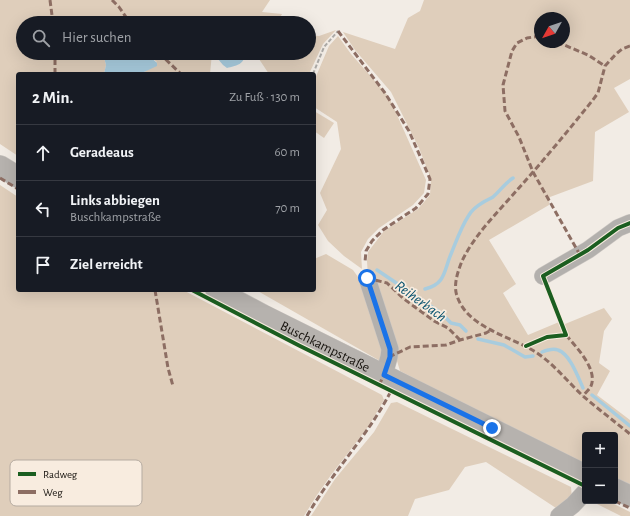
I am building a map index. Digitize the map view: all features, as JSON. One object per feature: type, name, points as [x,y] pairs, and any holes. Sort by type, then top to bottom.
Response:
[{"type":"main road","points":[[0,166],[16,175]]},
{"type":"main road","name":"Buschkampstraße","points":[[220,292],[582,474]]},
{"type":"main road","points":[[618,490],[630,496]]},
{"type":"street","points":[[543,276],[580,255],[618,228],[630,223]]},
{"type":"street","points":[[367,278],[390,349],[390,357],[384,375]]},
{"type":"street","points":[[559,516],[574,505],[582,496]]},
{"type":"path","points":[[314,72],[324,47],[338,31]]},
{"type":"shaded area","points":[[0,0],[270,0],[262,12],[282,14],[281,16],[16,16],[16,60],[105,60],[106,65],[104,72],[16,72],[16,155],[0,144]]},
{"type":"shaded area","points":[[424,0],[630,0],[630,79],[614,88],[629,112],[595,132],[593,181],[550,197],[549,205],[489,240],[516,284],[503,293],[528,335],[559,322],[565,324],[604,308],[612,319],[604,331],[599,363],[610,371],[597,395],[630,420],[630,489],[618,483],[618,432],[582,432],[582,465],[400,371],[386,324],[368,277],[368,252],[384,231],[418,209],[430,195],[431,179],[419,148],[391,92],[355,50],[343,32],[395,49],[408,18],[420,11]]},
{"type":"shaded area","points":[[336,30],[323,44],[316,59],[316,36]]},
{"type":"shaded area","points":[[338,36],[351,54],[389,97],[426,180],[424,193],[413,205],[379,228],[368,239],[361,252],[362,269],[344,256],[328,241],[318,225],[327,210],[320,193],[341,149],[337,122],[316,108],[316,76],[329,46]]},
{"type":"shaded area","points":[[155,60],[211,60],[210,72],[144,72],[157,62]]},
{"type":"shaded area","points":[[260,60],[316,60],[310,72],[268,72]]},
{"type":"shaded area","points":[[316,112],[334,123],[324,138],[316,132]]},
{"type":"shaded area","points":[[0,185],[16,196],[16,292],[187,292],[382,395],[384,400],[368,427],[331,475],[304,516],[0,516]]},
{"type":"shaded area","points":[[326,254],[353,270],[363,284],[385,351],[382,362],[260,292],[316,292],[316,258]]},
{"type":"shaded area","points":[[397,402],[571,487],[572,499],[559,510],[486,462],[465,467],[449,490],[415,499],[408,516],[311,516],[335,479],[374,432],[391,403]]},
{"type":"shaded area","points":[[597,504],[614,504],[630,512],[630,516],[621,516]]},
{"type":"water","points":[[105,60],[154,60],[157,63],[157,66],[144,72],[104,72],[106,65]]},
{"type":"water","points":[[219,60],[243,60],[240,64],[227,68]]},
{"type":"waterway","points":[[425,289],[432,287],[441,280],[459,234],[470,213],[478,205],[493,197],[507,182],[513,178]]},
{"type":"waterway","name":"Reiherbach","points":[[377,270],[441,313],[451,323],[460,325],[466,331]]},
{"type":"waterway","name":"Reiherbach","points":[[478,339],[504,345],[525,357],[533,356]]},
{"type":"waterway","name":"Reiherbach","points":[[542,352],[554,349],[562,352],[573,366],[583,388]]},
{"type":"waterway","name":"Reiherbach","points":[[592,395],[630,426]]},
{"type":"marked path","points":[[50,0],[52,16]]},
{"type":"marked path","points":[[112,0],[125,16]]},
{"type":"marked path","points":[[338,31],[385,93],[409,131],[430,179],[428,194],[416,208],[383,230],[372,241],[366,251],[365,262]]},
{"type":"marked path","points":[[534,37],[527,38],[517,43],[512,51],[503,85],[505,111],[519,137],[533,172],[580,255]]},
{"type":"marked path","points":[[630,46],[622,49],[605,66],[598,93],[473,242],[462,261],[456,283],[457,296],[462,307],[470,316],[490,330],[541,355],[583,396],[630,434]]},
{"type":"marked path","points":[[570,47],[588,55],[605,66]]},
{"type":"marked path","points":[[55,60],[55,72]]},
{"type":"marked path","points":[[166,60],[179,72]]},
{"type":"marked path","points":[[0,178],[16,188]]},
{"type":"marked path","points":[[367,278],[387,283],[404,299],[434,321],[448,328],[460,340]]},
{"type":"marked path","points":[[155,292],[168,368],[173,386]]},
{"type":"marked path","points":[[389,357],[410,347],[446,345],[486,333],[491,330]]},
{"type":"marked path","points":[[566,335],[585,359],[591,373],[591,386],[583,396]]},
{"type":"marked path","points":[[379,385],[384,375]]},
{"type":"marked path","points":[[307,516],[327,484],[372,423],[391,391]]},
{"type":"marked path","points":[[618,502],[630,508]]},
{"type":"cycle path","points":[[526,346],[547,337],[566,335],[543,276],[588,250],[618,228],[630,223]]},
{"type":"cycle path","points":[[196,292],[300,346],[582,485]]},
{"type":"route","points":[[367,278],[384,326],[390,349],[390,357],[384,375],[492,428]]}]
